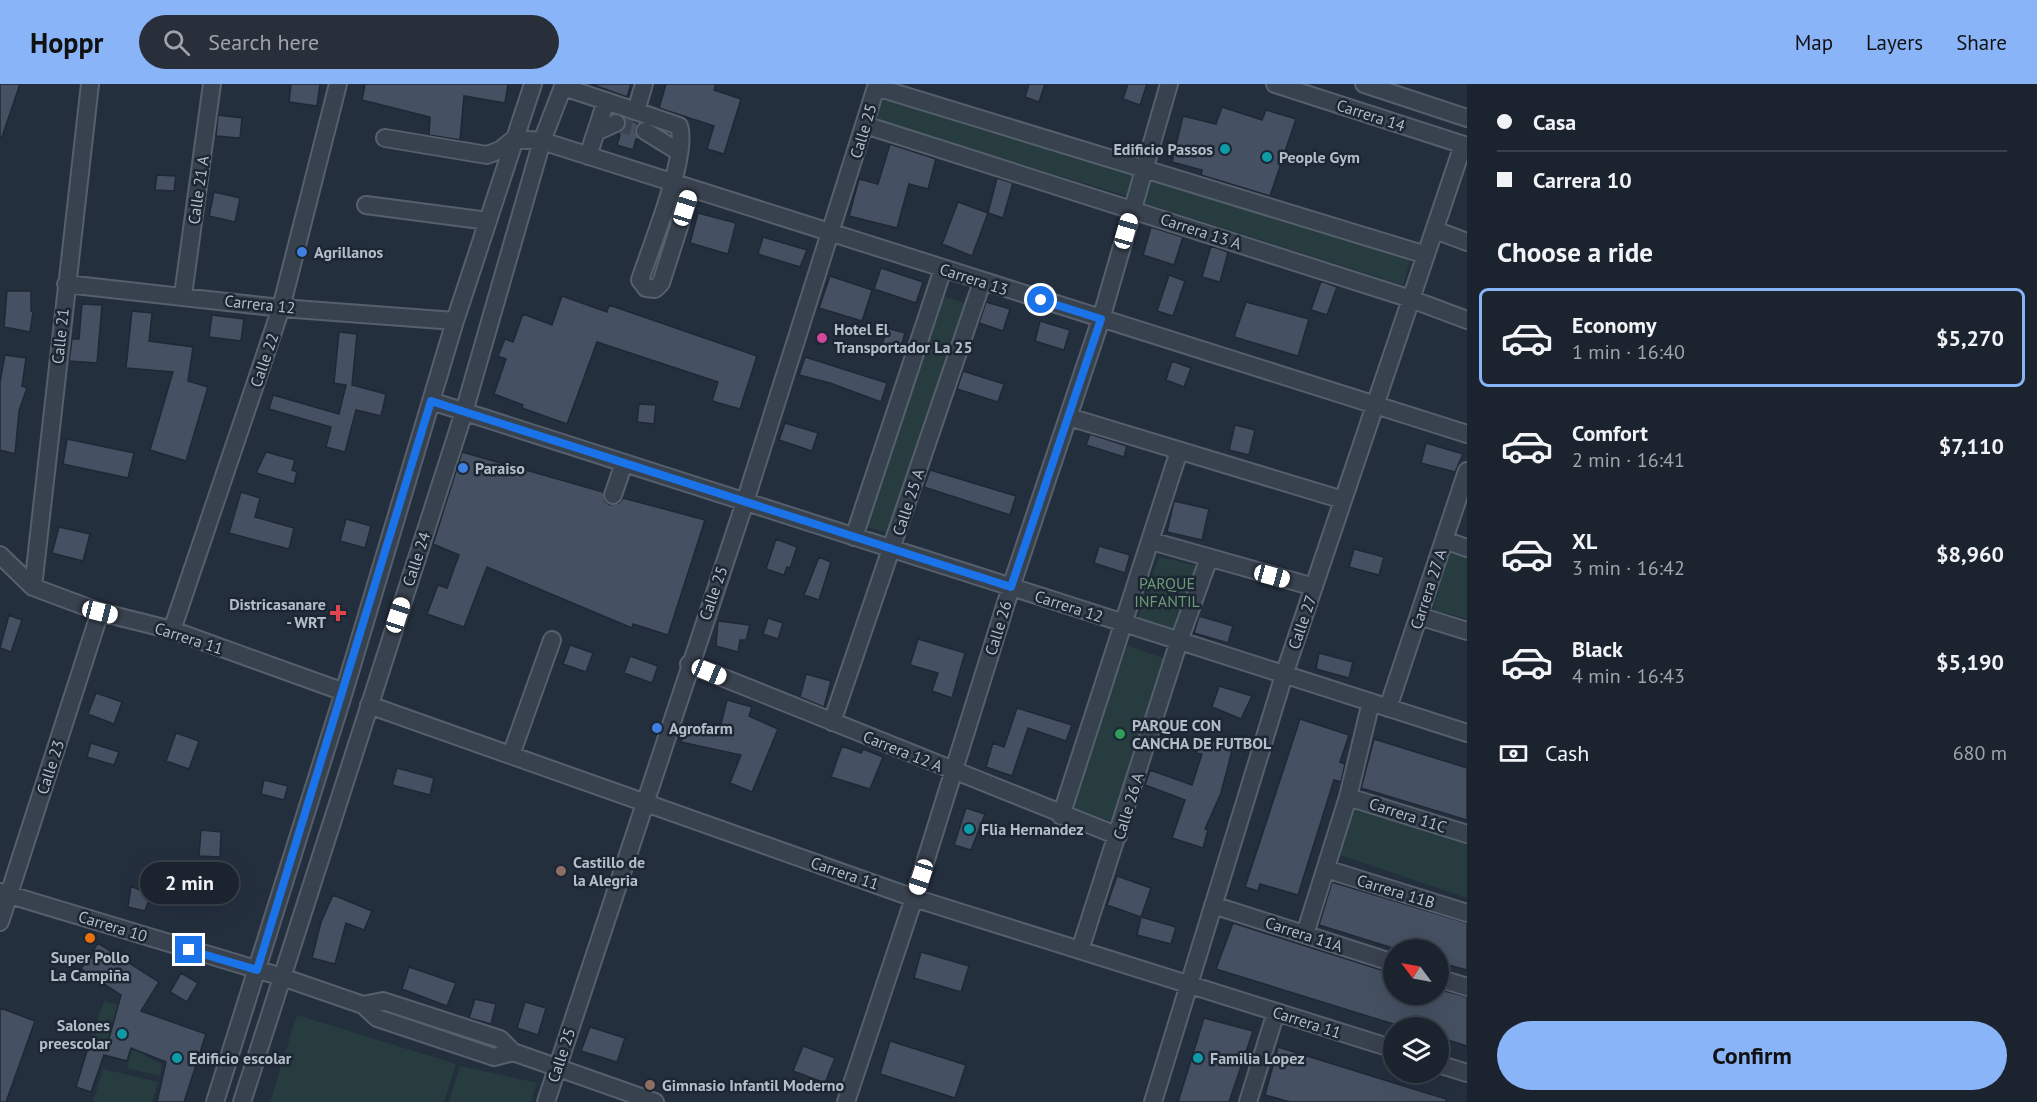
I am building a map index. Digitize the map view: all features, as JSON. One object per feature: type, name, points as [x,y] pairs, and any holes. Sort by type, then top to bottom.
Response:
[{"type":"street","name":"Calle 21","points":[[33,587],[90,84]]},
{"type":"street","name":"Calle 21 A","points":[[183,295],[212,84]]},
{"type":"street","name":"Calle 22","points":[[172,630],[281,308],[338,84]]},
{"type":"street","name":"Calle 24","points":[[215,1102],[344,692],[455,321],[533,84]]},
{"type":"street","points":[[636,111],[644,84]]},
{"type":"street","name":"Calle 26","points":[[846,1102],[914,898],[1011,587],[1101,319],[1169,84]]},
{"type":"street","name":"Carrera 14","points":[[1275,84],[1465,146]]},
{"type":"street","name":"Carrera 14","points":[[1364,84],[1467,118]]},
{"type":"street","name":"Calle 24","points":[[242,1102],[464,412],[542,141],[563,86]]},
{"type":"street","points":[[563,86],[590,92],[606,101],[679,126],[683,137],[680,152],[640,280],[646,288],[656,289],[661,283],[691,189]]},
{"type":"street","points":[[877,86],[1426,255]]},
{"type":"street","name":"Calle 25","points":[[546,1102],[744,502],[877,86]]},
{"type":"street","points":[[588,156],[606,101]]},
{"type":"street","points":[[596,132],[616,123]]},
{"type":"street","name":"Carrera 13 A","points":[[865,125],[1411,299],[1467,320]]},
{"type":"street","points":[[645,131],[680,152]]},
{"type":"street","points":[[385,138],[487,155],[500,150],[514,140]]},
{"type":"street","name":"Carrera 13","points":[[514,140],[542,141],[1467,434]]},
{"type":"street","name":"Calle 27","points":[[1153,1102],[1284,675],[1465,146]]},
{"type":"street","points":[[366,205],[488,221]]},
{"type":"street","points":[[1435,230],[1467,242]]},
{"type":"street","points":[[854,537],[943,269]]},
{"type":"street","name":"Calle 25 A","points":[[832,722],[893,549],[982,282]]},
{"type":"street","name":"Carrera 12","points":[[66,284],[183,295],[281,308],[455,321]]},
{"type":"street","name":"Carrera 12","points":[[431,401],[1467,733]]},
{"type":"street","points":[[1068,417],[1344,500]]},
{"type":"street","points":[[1061,816],[1179,451]]},
{"type":"street","points":[[613,495],[624,463]]},
{"type":"street","name":"Carrera 27 A","points":[[1305,934],[1380,705],[1419,616],[1467,471]]},
{"type":"street","points":[[1444,540],[1467,548]]},
{"type":"street","points":[[1150,541],[1314,587]]},
{"type":"street","points":[[0,555],[33,587]]},
{"type":"street","name":"Calle 26 A","points":[[1080,950],[1179,641],[1209,558]]},
{"type":"street","name":"Carrera 11","points":[[33,587],[100,612],[172,630],[344,692]]},
{"type":"street","name":"Calle 23","points":[[0,922],[4,894],[100,612]]},
{"type":"street","points":[[1419,616],[1467,631]]},
{"type":"street","points":[[512,755],[552,640]]},
{"type":"street","name":"Carrera 12 A","points":[[689,663],[1061,816],[1118,836]]},
{"type":"street","name":"Carrera 11","points":[[369,705],[914,898],[1383,1046]]},
{"type":"street","name":"Carrera 11C","points":[[1348,797],[1467,834]]},
{"type":"street","name":"Carrera 11B","points":[[1326,869],[1467,913]]},
{"type":"street","name":"Carrera 10","points":[[4,894],[282,977],[363,1005],[377,1017],[494,1057],[513,1052],[656,1102]]},
{"type":"street","name":"Carrera 11A","points":[[1214,905],[1383,959]]},
{"type":"street","points":[[1449,981],[1467,987]]},
{"type":"street","points":[[1248,1102],[1276,1012]]},
{"type":"street","points":[[1449,1067],[1467,1073]]},
{"type":"green space","points":[[880,92],[1138,168],[1130,197],[872,119]]},
{"type":"green space","points":[[1152,176],[1411,257],[1403,285],[1144,203]]},
{"type":"green space","points":[[940,295],[967,304],[891,534],[864,526]]},
{"type":"green space","points":[[1448,553],[1467,558],[1467,619],[1433,610]]},
{"type":"green space","name":"PARQUE INFANTIL","points":[[1159,557],[1198,566],[1174,629],[1137,619]]},
{"type":"green space","name":"PARQUE CON CANCHA DE FUTBOL","points":[[1127,645],[1165,659],[1114,824],[1072,808]]},
{"type":"green space","points":[[1349,803],[1467,841],[1467,898],[1334,853]]},
{"type":"green space","points":[[104,1001],[143,1011],[138,1019],[116,1014],[107,1046],[90,1041]]},
{"type":"green space","points":[[297,1015],[456,1064],[444,1102],[270,1102]]},
{"type":"green space","points":[[138,1026],[152,1030],[145,1056],[162,1064],[160,1076],[127,1068]]},
{"type":"green space","points":[[460,1066],[537,1083],[531,1102],[449,1102]]},
{"type":"green space","points":[[103,1069],[158,1082],[152,1102],[93,1102]]},
{"type":"building","points":[[0,84],[20,84],[2,137],[0,137]]},
{"type":"building","points":[[291,84],[320,84],[317,106],[289,102]]},
{"type":"building","points":[[365,84],[508,84],[505,103],[464,96],[460,140],[429,135],[430,117],[362,100]]},
{"type":"building","points":[[591,84],[631,84],[627,97]]},
{"type":"building","points":[[666,84],[716,84],[714,90],[741,99],[724,154],[707,149],[714,126],[659,108]]},
{"type":"building","points":[[1029,84],[1045,84],[1039,102],[1025,97]]},
{"type":"building","points":[[1128,84],[1147,84],[1140,105],[1123,99]]},
{"type":"building","points":[[1222,107],[1262,120],[1266,110],[1296,119],[1270,196],[1201,175],[1202,170],[1172,162],[1183,116],[1216,124]]},
{"type":"building","points":[[218,115],[242,118],[240,138],[216,136]]},
{"type":"building","points":[[626,119],[638,123],[635,131],[640,140],[636,139],[633,150],[617,145],[620,135],[617,134],[625,129]]},
{"type":"building","points":[[890,144],[936,159],[928,189],[909,184],[897,228],[849,216],[859,179],[878,184]]},
{"type":"building","points":[[157,175],[176,176],[174,191],[155,190]]},
{"type":"building","points":[[997,178],[1013,183],[1003,218],[988,213]]},
{"type":"building","points":[[214,192],[240,198],[235,222],[209,216]]},
{"type":"building","points":[[958,202],[988,213],[972,256],[942,244]]},
{"type":"building","points":[[698,213],[736,223],[728,254],[690,243]]},
{"type":"building","points":[[1151,227],[1183,237],[1174,265],[1143,255]]},
{"type":"building","points":[[763,237],[807,250],[800,267],[758,254]]},
{"type":"building","points":[[1211,246],[1228,252],[1220,282],[1202,277]]},
{"type":"building","points":[[881,268],[923,282],[916,303],[874,289]]},
{"type":"building","points":[[1169,275],[1185,281],[1173,316],[1157,311]]},
{"type":"building","points":[[830,276],[872,290],[862,321],[819,308]]},
{"type":"building","points":[[1321,281],[1337,287],[1327,315],[1311,310]]},
{"type":"building","points":[[7,291],[31,291],[31,311],[33,312],[30,332],[4,327]]},
{"type":"building","points":[[562,296],[607,312],[609,305],[757,356],[740,409],[712,401],[718,382],[597,342],[567,424],[522,408],[523,405],[494,394],[506,359],[498,356],[505,339],[513,342],[523,314],[552,325]]},
{"type":"building","points":[[986,302],[1010,309],[1003,331],[979,323]]},
{"type":"building","points":[[1246,302],[1309,319],[1298,356],[1234,337]]},
{"type":"building","points":[[82,304],[102,305],[97,363],[69,361],[72,339],[79,339]]},
{"type":"building","points":[[132,311],[152,313],[149,341],[193,347],[188,381],[208,387],[186,461],[150,450],[173,372],[126,368]]},
{"type":"building","points":[[212,315],[244,319],[241,341],[209,337]]},
{"type":"building","points":[[1040,321],[1070,330],[1064,350],[1035,341]]},
{"type":"building","points":[[887,328],[905,333],[900,350],[882,345]]},
{"type":"building","points":[[339,332],[357,334],[352,385],[386,394],[381,416],[356,410],[345,452],[326,447],[331,427],[269,409],[273,395],[339,414],[346,385],[334,383]]},
{"type":"building","points":[[5,355],[26,358],[22,386],[27,388],[19,411],[15,454],[0,450],[0,382]]},
{"type":"building","points":[[805,357],[887,383],[881,402],[830,383],[799,375]]},
{"type":"building","points":[[1172,361],[1191,368],[1184,387],[1166,380]]},
{"type":"building","points":[[963,371],[1004,384],[998,402],[957,389]]},
{"type":"building","points":[[639,404],[656,405],[654,424],[637,422]]},
{"type":"building","points":[[785,423],[818,433],[812,451],[779,440]]},
{"type":"building","points":[[1235,425],[1255,430],[1249,455],[1229,450]]},
{"type":"building","points":[[1090,434],[1127,446],[1124,457],[1086,445]]},
{"type":"building","points":[[67,439],[134,453],[128,478],[63,464]]},
{"type":"building","points":[[1426,443],[1463,454],[1455,472],[1421,463]]},
{"type":"building","points":[[266,452],[295,460],[292,470],[297,472],[294,484],[256,473]]},
{"type":"building","points":[[462,452],[603,492],[605,501],[610,505],[619,503],[623,498],[705,520],[668,635],[633,624],[632,628],[487,567],[464,627],[427,614],[438,585],[447,588],[459,555],[433,544]]},
{"type":"building","points":[[930,470],[1016,496],[1010,515],[924,487]]},
{"type":"building","points":[[241,492],[260,498],[255,517],[294,528],[289,549],[229,533]]},
{"type":"building","points":[[1174,501],[1209,509],[1202,540],[1167,532]]},
{"type":"building","points":[[346,519],[371,526],[365,548],[340,541]]},
{"type":"building","points":[[59,527],[90,534],[83,561],[52,553]]},
{"type":"building","points":[[776,539],[797,547],[790,568],[787,567],[784,575],[766,569]]},
{"type":"building","points":[[1099,546],[1130,555],[1125,573],[1094,563]]},
{"type":"building","points":[[1354,549],[1384,557],[1379,575],[1349,567]]},
{"type":"building","points":[[819,557],[831,562],[819,600],[804,595]]},
{"type":"building","points":[[9,615],[22,620],[11,652],[0,648]]},
{"type":"building","points":[[1199,616],[1233,626],[1228,643],[1194,633]]},
{"type":"building","points":[[768,618],[783,623],[778,639],[763,634]]},
{"type":"building","points":[[718,621],[750,625],[746,640],[740,640],[738,652],[716,646]]},
{"type":"building","points":[[918,639],[965,653],[952,698],[932,691],[938,673],[910,665]]},
{"type":"building","points":[[570,645],[593,653],[586,672],[563,664]]},
{"type":"building","points":[[1319,653],[1353,662],[1349,678],[1316,669]]},
{"type":"building","points":[[630,656],[658,666],[652,683],[624,673]]},
{"type":"building","points":[[806,674],[831,681],[824,707],[800,697]]},
{"type":"building","points":[[1219,686],[1252,696],[1241,719],[1212,707]]},
{"type":"building","points":[[96,693],[122,702],[114,724],[88,714]]},
{"type":"building","points":[[727,700],[752,707],[749,716],[778,729],[752,792],[730,783],[741,755],[681,742],[686,724],[719,732]]},
{"type":"building","points":[[1017,708],[1072,725],[1066,741],[1028,728],[1012,776],[986,767],[993,743],[1004,747]]},
{"type":"building","points":[[1300,719],[1349,735],[1340,762],[1345,764],[1341,782],[1334,780],[1298,895],[1260,884],[1258,891],[1245,887]]},
{"type":"building","points":[[176,733],[199,741],[189,769],[166,761]]},
{"type":"building","points":[[1200,738],[1233,747],[1221,793],[1205,829],[1208,830],[1203,848],[1172,838],[1185,800],[1145,785],[1150,770],[1192,785],[1202,754],[1196,753]]},
{"type":"building","points":[[1374,739],[1467,768],[1467,820],[1361,788]]},
{"type":"building","points":[[91,743],[119,752],[114,765],[87,757]]},
{"type":"building","points":[[842,746],[861,753],[863,749],[883,757],[870,789],[831,777]]},
{"type":"building","points":[[397,768],[434,778],[430,795],[392,785]]},
{"type":"building","points":[[264,780],[288,786],[284,800],[261,794]]},
{"type":"building","name":"Flia Hernandez","points":[[966,808],[985,814],[971,850],[954,845]]},
{"type":"building","points":[[201,830],[221,832],[220,857],[199,856]]},
{"type":"building","points":[[1117,876],[1151,888],[1141,917],[1107,905]]},
{"type":"building","points":[[1332,882],[1467,923],[1467,970],[1449,965],[1449,939],[1383,939],[1383,945],[1319,925]]},
{"type":"building","points":[[131,886],[151,895],[145,911],[128,907]]},
{"type":"building","points":[[333,895],[372,911],[364,930],[346,923],[335,964],[312,958],[321,922]]},
{"type":"building","points":[[1141,917],[1176,927],[1171,944],[1137,935]]},
{"type":"building","points":[[1233,923],[1383,971],[1383,1005],[1449,1005],[1449,992],[1467,997],[1467,1046],[1449,1040],[1449,1017],[1383,1017],[1383,1021],[1216,969]]},
{"type":"building","points":[[98,943],[159,982],[141,1011],[206,1034],[184,1102],[157,1102],[166,1062],[131,1048],[127,1061],[104,1055],[91,1092],[76,1087],[90,1041],[107,1046],[121,995],[81,969]]},
{"type":"building","points":[[921,952],[969,966],[961,992],[914,978]]},
{"type":"building","points":[[409,967],[456,983],[447,1006],[402,989]]},
{"type":"building","points":[[181,973],[198,983],[187,1002],[170,992]]},
{"type":"building","points":[[475,999],[496,1004],[491,1024],[469,1018]]},
{"type":"building","points":[[525,1002],[546,1008],[538,1035],[517,1028]]},
{"type":"building","points":[[0,1008],[35,1021],[6,1102],[0,1102]]},
{"type":"building","points":[[1204,1018],[1253,1031],[1229,1102],[1178,1102]]},
{"type":"building","points":[[590,1027],[625,1038],[617,1062],[581,1051]]},
{"type":"building","points":[[890,1041],[966,1065],[955,1098],[880,1074]]},
{"type":"building","points":[[803,1046],[835,1058],[825,1083],[793,1071]]},
{"type":"building","points":[[1278,1047],[1383,1080],[1383,1083],[1394,1083],[1446,1099],[1446,1102],[1290,1102],[1265,1095]]},
{"type":"tunnel","points":[[616,123],[645,131]]},
{"type":"place","name":"Edificio Passos","points":[[1225,149]]},
{"type":"place","name":"People Gym","points":[[1267,157]]},
{"type":"place","name":"Agrillanos","points":[[302,252]]},
{"type":"place","name":"Hotel El Transportador La 25","points":[[822,338]]},
{"type":"place","name":"Paraiso","points":[[463,468]]},
{"type":"place","name":"Districasanare - WRT","points":[[338,613]]},
{"type":"place","name":"Agrofarm","points":[[657,728]]},
{"type":"place","name":"PARQUE CON CANCHA DE FUTBOL","points":[[1120,734]]},
{"type":"place","name":"Flia Hernandez","points":[[969,829]]},
{"type":"place","name":"Castillo de la Alegria","points":[[561,871]]},
{"type":"place","name":"Super Pollo La Campiña","points":[[90,938]]},
{"type":"place","name":"Salones preescolar","points":[[122,1034]]},
{"type":"place","name":"Edificio escolar","points":[[177,1058]]},
{"type":"place","name":"Familia Lopez","points":[[1198,1058]]},
{"type":"place","name":"Gimnasio Infantil Moderno","points":[[650,1085]]},
{"type":"route","points":[[189,950],[257,970],[344,692],[431,401],[1011,587],[1101,319],[1041,300]]}]
